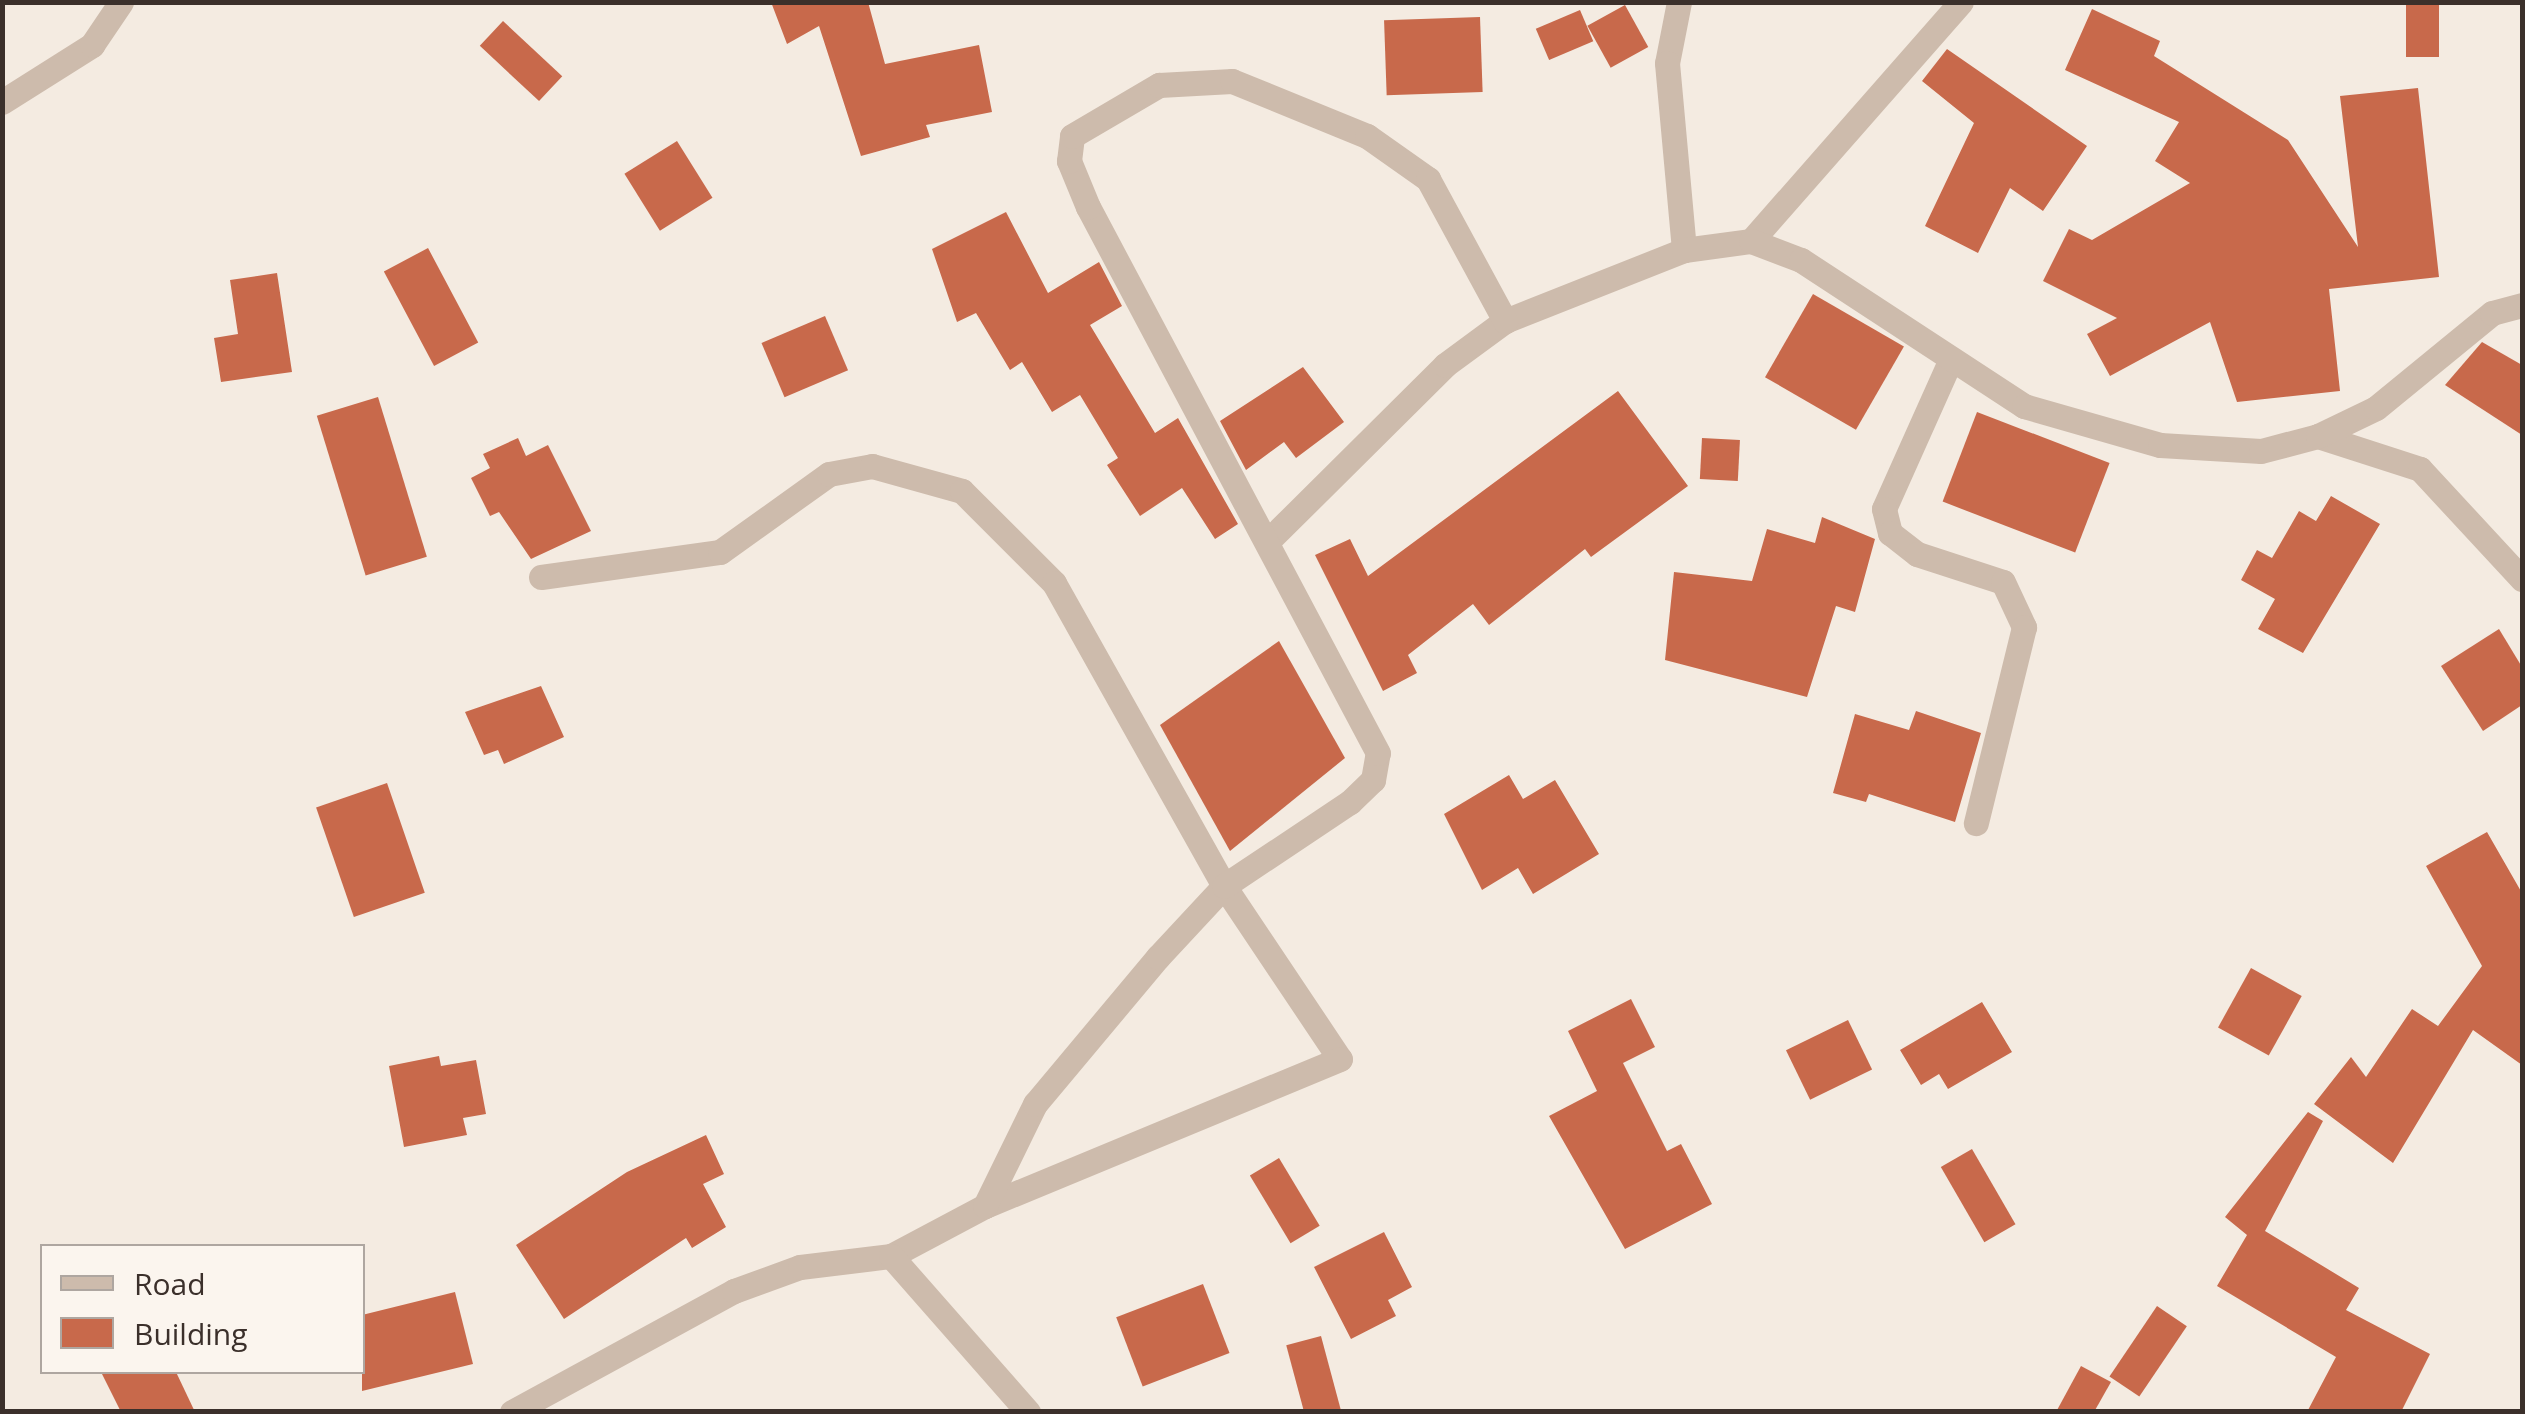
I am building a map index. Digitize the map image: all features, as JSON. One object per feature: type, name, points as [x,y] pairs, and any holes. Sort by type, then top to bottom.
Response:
[{"type":"street","points":[[2,102],[92,44],[121,2]]},
{"type":"street","points":[[1680,2],[1667,62],[1684,250]]},
{"type":"street","points":[[1751,241],[1961,2]]},
{"type":"street","points":[[985,1206],[1007,1149],[1056,1074],[1224,886],[1350,802],[1373,780],[1378,753],[1271,538],[1088,207],[1069,160],[1072,136],[1159,85],[1232,80],[1367,136],[1428,178],[1505,321]]},
{"type":"street","points":[[1271,538],[1445,365],[1505,321],[1684,250],[1751,241],[1801,260],[2024,406],[2160,445],[2261,452],[2318,436],[2376,408],[2492,313],[2522,305]]},
{"type":"street","points":[[1951,359],[1884,509],[1890,534],[1918,554],[2003,582],[2024,627],[1976,822]]},
{"type":"street","points":[[2318,436],[2420,469],[2522,578]]},
{"type":"street","points":[[512,1412],[734,1291],[800,1267],[892,1256],[985,1206],[1340,1059],[1224,886],[1054,584],[962,491],[872,466],[828,474],[720,552],[541,578]]},
{"type":"street","points":[[892,1256],[1028,1412]]},
{"type":"building","points":[[771,2],[868,2],[885,64],[979,45],[992,112],[926,125],[930,137],[861,156],[819,26],[787,44]]},
{"type":"building","points":[[2406,2],[2439,2],[2439,57],[2406,57]]},
{"type":"building","points":[[1625,5],[1648,47],[1611,68],[1587,26]]},
{"type":"building","points":[[2092,9],[2160,41],[2154,56],[2288,140],[2358,247],[2340,96],[2418,88],[2439,277],[2329,289],[2340,391],[2237,402],[2210,322],[2110,376],[2087,334],[2117,318],[2043,281],[2069,229],[2092,240],[2190,183],[2155,161],[2179,122],[2065,70]]},
{"type":"building","points":[[1580,10],[1593,41],[1549,60],[1536,29]]},
{"type":"building","points":[[1480,17],[1483,92],[1387,95],[1384,20]]},
{"type":"building","points":[[503,21],[562,76],[539,101],[480,46]]},
{"type":"building","points":[[1947,49],[2087,146],[2043,211],[2010,188],[1978,253],[1925,226],[1974,123],[1922,81]]},
{"type":"building","points":[[677,141],[713,198],[660,231],[624,174]]},
{"type":"building","points":[[1006,212],[1048,293],[1099,262],[1122,306],[1090,325],[1155,433],[1178,418],[1238,524],[1215,539],[1182,488],[1140,516],[1107,465],[1118,458],[1080,395],[1052,412],[1022,362],[1010,370],[976,313],[957,322],[932,249]]},
{"type":"building","points":[[428,248],[478,342],[434,366],[384,271]]},
{"type":"building","points":[[277,273],[292,372],[221,382],[214,338],[238,334],[230,280]]},
{"type":"building","points":[[1813,294],[1904,346],[1856,430],[1765,377]]},
{"type":"building","points":[[825,316],[848,370],[785,397],[761,343]]},
{"type":"building","points":[[2482,342],[2522,365],[2522,435],[2445,385]]},
{"type":"building","points":[[1303,367],[1344,422],[1296,458],[1284,442],[1246,470],[1220,421]]},
{"type":"building","points":[[1618,391],[1688,486],[1591,557],[1585,549],[1489,625],[1473,604],[1408,655],[1417,673],[1383,691],[1315,555],[1350,539],[1368,576]]},
{"type":"building","points":[[378,397],[427,557],[366,575],[317,416]]},
{"type":"building","points":[[1977,412],[2110,463],[2075,553],[1943,502]]},
{"type":"building","points":[[518,438],[526,456],[548,445],[591,531],[531,559],[499,512],[490,516],[471,478],[490,468],[483,454]]},
{"type":"building","points":[[1702,438],[1740,440],[1738,481],[1700,479]]},
{"type":"building","points":[[2331,496],[2380,524],[2303,653],[2258,629],[2275,599],[2241,580],[2257,550],[2272,558],[2299,511],[2316,521]]},
{"type":"building","points":[[1822,517],[1875,539],[1855,612],[1836,606],[1807,697],[1665,660],[1674,572],[1752,581],[1767,529],[1815,543]]},
{"type":"building","points":[[2499,629],[2522,667],[2522,705],[2483,731],[2441,666]]},
{"type":"building","points":[[1279,641],[1345,758],[1230,851],[1160,725]]},
{"type":"building","points":[[541,686],[564,737],[504,764],[498,750],[484,755],[465,712]]},
{"type":"building","points":[[1916,711],[1981,733],[1955,822],[1869,794],[1866,802],[1833,793],[1855,714],[1909,730]]},
{"type":"building","points":[[1509,775],[1523,799],[1555,780],[1599,854],[1533,894],[1518,868],[1482,890],[1444,814]]},
{"type":"building","points":[[387,783],[425,893],[354,917],[316,807]]},
{"type":"building","points":[[2487,832],[2522,893],[2522,1065],[2473,1030],[2393,1163],[2314,1104],[2351,1057],[2366,1077],[2412,1009],[2438,1026],[2482,966],[2426,866]]},
{"type":"building","points":[[2251,968],[2302,996],[2269,1056],[2218,1027]]},
{"type":"building","points":[[1631,999],[1655,1047],[1623,1063],[1667,1151],[1681,1144],[1712,1204],[1625,1249],[1549,1116],[1597,1091],[1568,1031]]},
{"type":"building","points":[[1982,1002],[2012,1052],[1948,1089],[1939,1074],[1921,1085],[1900,1050]]},
{"type":"building","points":[[1848,1020],[1872,1069],[1810,1100],[1786,1050]]},
{"type":"building","points":[[439,1056],[441,1066],[476,1060],[486,1114],[463,1118],[467,1135],[404,1147],[389,1066]]},
{"type":"building","points":[[2308,1112],[2323,1121],[2265,1231],[2359,1288],[2346,1310],[2430,1354],[2401,1412],[2307,1412],[2336,1357],[2217,1286],[2247,1235],[2225,1217]]},
{"type":"building","points":[[706,1135],[724,1174],[703,1184],[726,1227],[692,1248],[686,1238],[564,1319],[516,1245],[627,1172]]},
{"type":"building","points":[[1972,1149],[2016,1224],[1984,1242],[1941,1167]]},
{"type":"building","points":[[1279,1158],[1320,1226],[1291,1243],[1250,1176]]},
{"type":"building","points":[[1384,1232],[1412,1287],[1388,1300],[1396,1316],[1351,1339],[1314,1267]]},
{"type":"building","points":[[1203,1284],[1230,1353],[1143,1386],[1116,1317]]},
{"type":"building","points":[[455,1292],[473,1364],[362,1391],[365,1314]]},
{"type":"building","points":[[2157,1306],[2187,1326],[2139,1397],[2109,1376]]},
{"type":"building","points":[[1321,1336],[1341,1412],[1304,1412],[1286,1345]]},
{"type":"building","points":[[2081,1366],[2111,1382],[2094,1412],[2056,1412]]},
{"type":"building","points":[[102,1374],[177,1374],[195,1412],[121,1412]]}]
